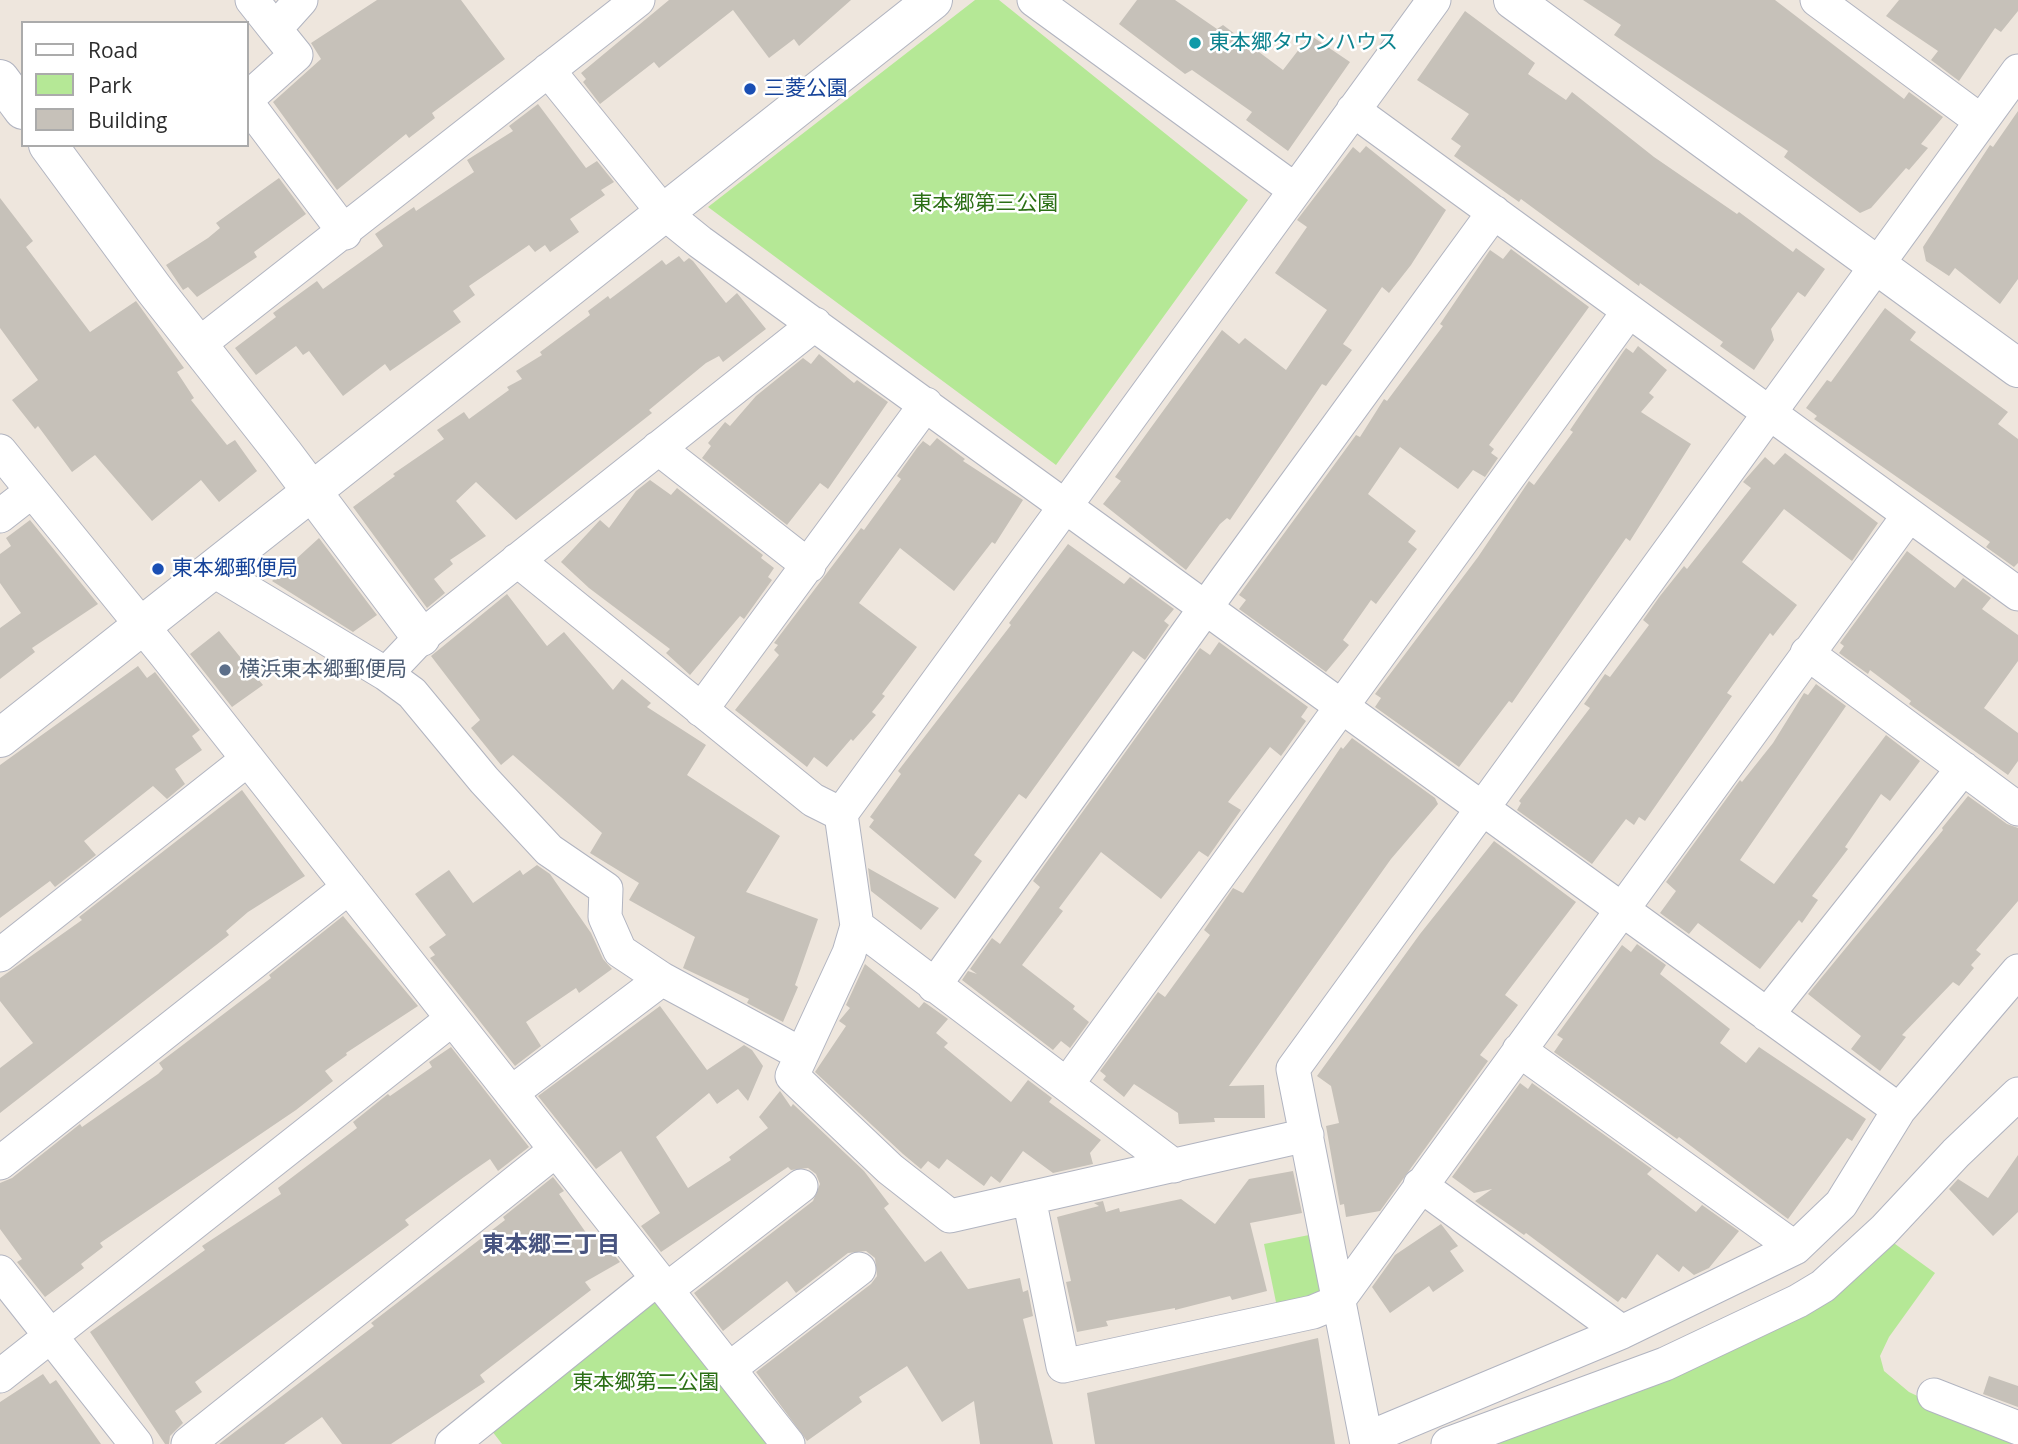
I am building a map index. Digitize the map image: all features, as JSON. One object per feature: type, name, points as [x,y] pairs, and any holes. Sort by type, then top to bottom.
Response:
[{"type":"street","points":[[248,100],[296,55],[252,0]]},
{"type":"street","points":[[275,29],[301,0]]},
{"type":"street","points":[[198,345],[345,233],[638,0]]},
{"type":"street","points":[[0,738],[310,490],[933,0]]},
{"type":"street","points":[[1034,0],[1295,190]]},
{"type":"street","points":[[1307,1135],[950,1216],[890,1169],[792,1076],[849,953],[857,926],[841,814],[1434,0]]},
{"type":"street","points":[[1513,0],[1877,266],[2015,361]]},
{"type":"street","points":[[1836,5],[1981,121]]},
{"type":"street","points":[[548,70],[663,212],[1899,1110]]},
{"type":"street","points":[[2018,71],[1293,1069],[1337,1302],[1367,1442],[1622,1332],[1795,1248],[1841,1204],[1899,1110],[2018,971]]},
{"type":"street","points":[[0,79],[21,107]]},
{"type":"street","points":[[248,102],[345,233]]},
{"type":"street","points":[[1353,110],[2018,594]]},
{"type":"street","points":[[50,147],[421,637]]},
{"type":"street","points":[[934,986],[1494,212]]},
{"type":"street","points":[[1068,1083],[1629,311]]},
{"type":"street","points":[[386,674],[421,637],[815,324]]},
{"type":"street","points":[[701,710],[926,404]]},
{"type":"street","points":[[658,448],[809,566]]},
{"type":"street","points":[[0,451],[142,625],[788,1444]]},
{"type":"street","points":[[0,516],[32,491]]},
{"type":"street","points":[[1030,1198],[1063,1366],[1313,1312],[1337,1302],[1909,515]]},
{"type":"street","points":[[517,560],[813,800],[841,814]]},
{"type":"street","points":[[211,569],[386,674],[412,694],[484,780],[549,850],[607,890],[605,917],[620,951],[662,979],[801,1054]]},
{"type":"street","points":[[1807,653],[2018,809]]},
{"type":"street","points":[[0,955],[247,759]]},
{"type":"street","points":[[1767,1015],[1963,768]]},
{"type":"street","points":[[0,1163],[349,887]]},
{"type":"street","points":[[857,926],[934,986],[1068,1083],[1174,1166]]},
{"type":"street","points":[[511,1093],[662,979]]},
{"type":"street","points":[[0,1376],[452,1019]]},
{"type":"street","points":[[1519,1050],[1795,1248]]},
{"type":"street","points":[[1448,1444],[1665,1364],[1798,1301],[1822,1286],[1884,1230],[1956,1153],[2018,1094]]},
{"type":"street","points":[[188,1444],[556,1150]]},
{"type":"street","points":[[1420,1185],[1622,1332]]},
{"type":"street","points":[[473,1438],[662,1284],[801,1186]]},
{"type":"street","points":[[729,1369],[859,1269]]},
{"type":"street","points":[[0,1272],[136,1444]]},
{"type":"street","points":[[1934,1395],[2018,1427]]},
{"type":"green space","name":"東本郷第三公園","points":[[975,0],[999,0],[1248,200],[1056,465],[708,207]]},
{"type":"green space","points":[[1309,1235],[1321,1298],[1277,1307],[1264,1244]]},
{"type":"green space","points":[[1891,1241],[1935,1273],[1889,1337],[1880,1356],[1884,1371],[1909,1392],[2018,1444],[1492,1444]]},
{"type":"green space","name":"東本郷第二公園","points":[[656,1298],[769,1444],[502,1444],[492,1431]]},
{"type":"building","points":[[377,0],[461,0],[505,59],[432,113],[435,118],[409,138],[406,134],[337,190],[273,102],[321,59],[311,43]]},
{"type":"building","points":[[669,0],[851,0],[799,46],[794,39],[769,58],[733,10],[659,68],[654,62],[600,104],[583,82],[586,79],[581,73]]},
{"type":"building","points":[[1137,0],[1175,0],[1217,29],[1223,25],[1283,70],[1310,35],[1350,62],[1288,151],[1246,120],[1252,112],[1192,70],[1185,74],[1119,24]]},
{"type":"building","points":[[1583,0],[1775,0],[1904,99],[1909,92],[1943,117],[1921,144],[1928,148],[1909,170],[1906,168],[1871,208],[1860,213],[1784,157],[1788,151],[1614,35],[1621,25]]},
{"type":"building","points":[[1899,0],[2018,0],[2018,11],[2001,32],[1995,28],[1959,81],[1931,60],[1938,51],[1886,16]]},
{"type":"building","points":[[1465,11],[1535,63],[1528,74],[1566,100],[1572,92],[1654,157],[1737,214],[1739,212],[1793,252],[1796,248],[1825,269],[1805,297],[1798,292],[1771,329],[1774,340],[1754,370],[1720,346],[1723,342],[1640,283],[1639,286],[1521,199],[1519,202],[1454,156],[1461,146],[1451,139],[1469,114],[1417,80]]},
{"type":"building","points":[[538,104],[586,168],[597,161],[614,182],[601,190],[605,195],[570,219],[579,232],[550,252],[545,245],[535,252],[529,245],[469,286],[475,295],[453,311],[461,322],[390,371],[385,364],[343,396],[309,351],[303,355],[296,346],[256,375],[235,348],[276,317],[273,313],[317,281],[323,289],[383,246],[375,234],[414,207],[416,211],[474,172],[467,160],[513,131],[509,126]]},
{"type":"building","points":[[2018,111],[2018,279],[2000,304],[1955,268],[1949,276],[1926,261],[1923,247],[1990,145],[1993,147]]},
{"type":"building","points":[[1366,146],[1446,210],[1411,265],[1389,293],[1382,287],[1343,344],[1352,350],[1326,386],[1322,384],[1230,520],[1227,518],[1220,524],[1186,570],[1103,504],[1121,481],[1115,477],[1222,330],[1239,344],[1245,338],[1286,370],[1327,310],[1275,273],[1307,227],[1297,220],[1353,147],[1360,153]]},
{"type":"building","points":[[279,178],[306,214],[254,252],[257,257],[197,297],[188,287],[183,290],[166,265],[208,238],[220,228],[216,223]]},
{"type":"building","points":[[0,198],[33,241],[26,247],[90,332],[136,301],[184,368],[177,372],[194,398],[191,400],[227,445],[235,440],[257,471],[219,502],[201,480],[152,521],[95,455],[72,472],[38,426],[35,429],[12,400],[38,380],[0,328]]},
{"type":"building","points":[[1511,249],[1589,307],[1489,445],[1494,449],[1491,453],[1498,458],[1485,477],[1473,470],[1458,489],[1400,447],[1368,494],[1416,531],[1408,542],[1417,549],[1376,604],[1371,600],[1343,640],[1349,645],[1326,672],[1239,609],[1246,600],[1239,595],[1356,435],[1360,437],[1384,399],[1387,401],[1443,326],[1440,324],[1490,250],[1503,259]]},
{"type":"building","points":[[679,256],[684,262],[689,258],[693,261],[726,303],[737,293],[766,329],[723,362],[719,356],[706,363],[649,410],[652,413],[516,520],[476,482],[456,501],[486,536],[450,560],[453,564],[434,579],[445,593],[427,608],[353,507],[395,476],[393,474],[444,439],[437,430],[464,412],[469,419],[509,390],[507,387],[522,379],[516,371],[542,355],[540,352],[590,315],[588,311],[608,296],[610,299],[662,260],[666,265]]},
{"type":"building","points":[[1885,308],[1916,332],[1910,340],[2008,412],[1998,424],[2018,439],[2018,563],[2014,567],[1986,547],[1990,542],[1814,419],[1817,416],[1806,408],[1827,380],[1831,382]]},
{"type":"building","points":[[1638,346],[1667,370],[1649,393],[1654,397],[1641,412],[1691,444],[1630,541],[1626,538],[1512,703],[1509,701],[1459,767],[1375,707],[1381,698],[1375,694],[1478,557],[1529,481],[1534,485],[1573,432],[1570,430],[1626,348],[1633,353]]},
{"type":"building","points":[[819,354],[854,383],[857,380],[888,402],[828,489],[820,483],[787,525],[702,458],[711,446],[708,443],[725,422],[730,426],[756,396],[803,358],[811,364]]},
{"type":"building","points":[[937,438],[965,459],[963,461],[1023,500],[995,544],[992,542],[954,591],[900,548],[859,603],[917,647],[882,694],[885,696],[872,712],[876,715],[853,741],[851,739],[827,767],[814,757],[807,767],[735,710],[779,655],[774,650],[778,645],[774,643],[861,528],[864,530],[901,479],[897,476],[917,448],[923,441],[930,446]]},
{"type":"building","points":[[1785,453],[1878,523],[1852,561],[1784,509],[1742,562],[1797,605],[1773,636],[1770,633],[1727,693],[1732,696],[1645,821],[1639,817],[1634,825],[1626,819],[1592,864],[1517,810],[1521,803],[1519,801],[1590,708],[1584,704],[1605,674],[1610,677],[1649,625],[1643,620],[1660,596],[1684,566],[1687,569],[1751,488],[1743,482],[1765,457],[1774,465]]},
{"type":"building","points":[[650,480],[671,495],[677,488],[763,555],[761,558],[774,568],[768,577],[772,580],[744,619],[740,616],[690,675],[666,653],[670,649],[589,588],[561,562],[600,520],[609,528],[636,491]]},
{"type":"building","points":[[30,520],[98,604],[32,648],[35,652],[0,679],[0,628],[21,613],[0,583],[0,554],[11,546],[6,538]]},
{"type":"building","points":[[319,538],[377,615],[353,632],[272,581]]},
{"type":"building","points":[[1068,544],[1124,584],[1130,577],[1174,609],[1164,621],[1169,625],[1145,660],[1133,651],[1026,799],[1019,794],[974,855],[982,861],[955,899],[869,827],[874,820],[870,817],[901,774],[898,771],[1011,625],[1009,623]]},
{"type":"building","points":[[1907,551],[1955,588],[1963,578],[1991,598],[1982,609],[2018,635],[2018,661],[1984,708],[2018,733],[2018,761],[2008,775],[1909,704],[1911,701],[1870,670],[1868,674],[1839,653],[1844,646],[1840,643]]},
{"type":"building","points":[[507,594],[547,646],[564,632],[613,690],[622,679],[651,703],[647,707],[706,745],[687,775],[780,836],[746,892],[818,919],[795,985],[798,987],[783,1022],[747,1003],[749,999],[683,968],[695,937],[629,900],[639,883],[590,853],[602,833],[513,755],[501,765],[471,728],[480,720],[431,656]]},
{"type":"building","points":[[219,631],[263,685],[232,707],[190,654]]},
{"type":"building","points":[[1219,642],[1308,707],[1301,717],[1306,721],[1281,756],[1270,747],[1228,802],[1241,810],[1208,857],[1199,851],[1161,899],[1101,852],[1059,908],[1063,911],[1022,965],[1075,1006],[1073,1009],[1089,1022],[1070,1048],[1061,1041],[1053,1050],[962,980],[968,971],[977,974],[970,969],[992,938],[1000,944],[1040,887],[1033,881],[1200,648],[1210,655]]},
{"type":"building","points":[[138,666],[147,678],[155,672],[200,730],[192,736],[202,750],[175,769],[185,784],[167,799],[153,786],[84,841],[96,855],[55,887],[50,881],[0,918],[0,765]]},
{"type":"building","points":[[1816,684],[1846,706],[1740,860],[1774,884],[1886,735],[1920,761],[1890,801],[1881,794],[1845,847],[1848,849],[1812,896],[1818,900],[1802,923],[1799,920],[1760,969],[1698,923],[1689,934],[1660,913],[1676,891],[1666,882],[1740,780],[1742,782],[1773,743],[1804,693],[1808,695]]},
{"type":"building","points":[[1352,738],[1435,798],[1438,804],[1391,859],[1229,1086],[1264,1085],[1265,1118],[1214,1118],[1215,1122],[1179,1124],[1178,1113],[1134,1084],[1124,1097],[1103,1080],[1106,1076],[1100,1071],[1158,992],[1165,997],[1210,935],[1204,930],[1233,888],[1243,893],[1341,747],[1343,749]]},
{"type":"building","points":[[242,790],[305,876],[248,912],[226,931],[229,935],[0,1113],[0,1068],[33,1043],[0,1001],[0,978],[82,920],[79,917]]},
{"type":"building","points":[[1968,796],[2007,824],[2018,828],[2018,901],[1976,950],[1981,954],[1971,965],[1974,968],[1959,986],[1953,982],[1902,1035],[1906,1037],[1880,1071],[1851,1049],[1861,1036],[1808,994]]},
{"type":"building","points":[[1494,841],[1576,902],[1505,995],[1518,1005],[1480,1055],[1488,1061],[1380,1211],[1346,1217],[1344,1204],[1340,1205],[1326,1126],[1339,1123],[1331,1086],[1317,1076],[1420,934]]},
{"type":"building","points":[[537,865],[550,874],[612,969],[579,993],[576,988],[526,1022],[541,1046],[515,1066],[430,958],[435,955],[429,947],[446,935],[415,894],[449,870],[473,903],[520,870],[523,875]]},
{"type":"building","points":[[868,868],[939,908],[921,930],[871,891]]},
{"type":"building","points":[[343,916],[418,1006],[346,1053],[347,1055],[325,1071],[333,1081],[296,1110],[100,1243],[103,1247],[81,1264],[84,1268],[45,1297],[17,1262],[22,1259],[0,1229],[0,1183],[12,1178],[80,1124],[82,1127],[158,1074],[163,1069],[159,1063],[271,978],[269,975]]},
{"type":"building","points":[[1637,944],[1666,965],[1660,974],[1730,1029],[1720,1043],[1746,1063],[1759,1047],[1866,1119],[1852,1141],[1847,1138],[1788,1219],[1679,1137],[1677,1139],[1554,1052],[1563,1039],[1557,1035],[1622,945],[1631,952]]},
{"type":"building","points":[[865,964],[919,1008],[924,1002],[948,1019],[936,1033],[948,1043],[944,1047],[1011,1102],[1028,1080],[1052,1098],[1049,1102],[1101,1140],[1090,1153],[1093,1164],[1053,1173],[1023,1151],[1000,1183],[991,1176],[984,1186],[947,1159],[939,1169],[928,1161],[921,1169],[903,1154],[815,1072],[846,1026],[839,1021],[850,1008],[846,1005]]},
{"type":"building","points":[[660,1006],[707,1070],[744,1045],[752,1050],[763,1066],[748,1101],[738,1089],[717,1104],[709,1093],[656,1137],[688,1188],[731,1160],[729,1157],[768,1128],[759,1117],[780,1091],[791,1107],[793,1104],[864,1171],[889,1204],[884,1208],[925,1262],[941,1251],[968,1289],[1020,1278],[1023,1292],[1028,1290],[1033,1316],[1023,1319],[1053,1444],[980,1444],[974,1401],[942,1422],[907,1366],[859,1397],[862,1402],[807,1441],[756,1372],[871,1284],[877,1276],[875,1258],[866,1251],[848,1253],[796,1293],[787,1281],[723,1331],[694,1293],[813,1201],[820,1184],[816,1174],[808,1168],[791,1170],[788,1167],[661,1252],[641,1226],[660,1213],[621,1151],[596,1169],[538,1096]]},
{"type":"building","points":[[451,1047],[529,1147],[498,1171],[490,1159],[464,1177],[405,1220],[409,1225],[195,1382],[202,1392],[175,1411],[183,1423],[170,1436],[169,1444],[165,1444],[90,1332],[205,1250],[202,1246],[281,1194],[278,1188],[357,1128],[353,1122],[388,1094],[390,1096],[432,1067],[429,1062]]},
{"type":"building","points":[[1520,1083],[1528,1089],[1532,1083],[1652,1169],[1647,1174],[1696,1212],[1702,1205],[1739,1231],[1709,1268],[1694,1275],[1683,1266],[1679,1272],[1657,1254],[1626,1299],[1622,1297],[1618,1302],[1526,1233],[1524,1235],[1475,1201],[1492,1189],[1474,1193],[1452,1177]]},
{"type":"building","points":[[2018,1155],[2018,1212],[1993,1236],[1949,1189],[1958,1179],[1988,1198]]},
{"type":"building","points":[[1293,1171],[1302,1213],[1250,1223],[1267,1291],[1232,1300],[1230,1296],[1175,1310],[1106,1321],[1108,1326],[1077,1332],[1066,1282],[1071,1281],[1057,1217],[1099,1206],[1094,1203],[1103,1201],[1106,1212],[1119,1208],[1120,1212],[1181,1199],[1215,1224],[1249,1179]]},
{"type":"building","points":[[553,1177],[564,1191],[559,1194],[589,1237],[596,1232],[620,1262],[585,1282],[591,1290],[480,1375],[485,1382],[391,1444],[342,1444],[322,1417],[284,1444],[219,1444],[374,1326],[371,1323],[505,1220],[503,1217]]},
{"type":"building","points":[[1441,1224],[1458,1246],[1450,1251],[1464,1271],[1433,1292],[1429,1286],[1390,1313],[1372,1287],[1395,1255]]},
{"type":"building","points":[[1318,1338],[1335,1444],[1095,1444],[1087,1393]]},
{"type":"building","points":[[43,1374],[50,1384],[56,1380],[101,1444],[0,1444],[0,1402]]},
{"type":"building","points":[[1989,1376],[2018,1386],[2018,1407],[1983,1394]]},
{"type":"place","name":"東本郷タウンハウス","points":[[1195,43]]},
{"type":"place","name":"三菱公園","points":[[750,89]]},
{"type":"place","name":"東本郷郵便局","points":[[158,569]]},
{"type":"place","name":"横浜東本郷郵便局","points":[[225,670]]},
{"type":"district","name":"東本郷三丁目","points":[[551,1245]]}]
